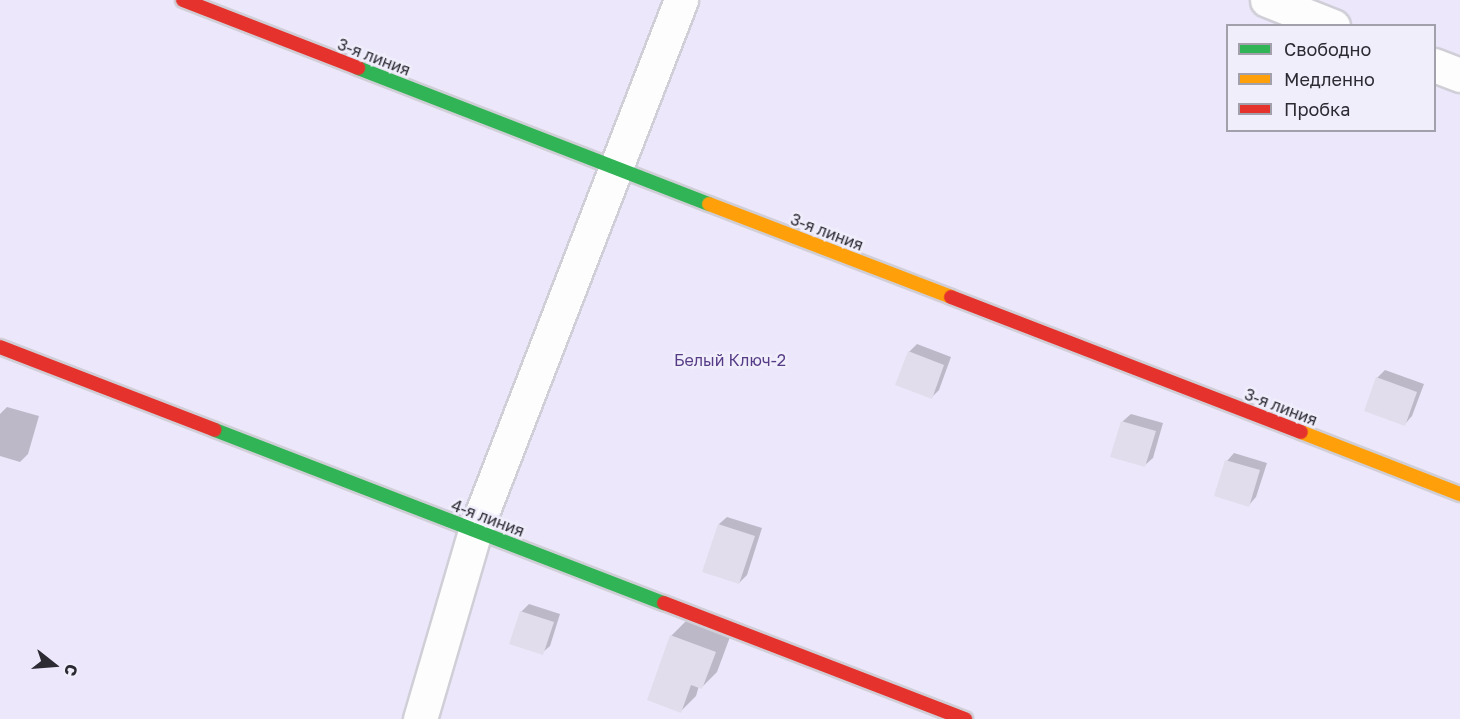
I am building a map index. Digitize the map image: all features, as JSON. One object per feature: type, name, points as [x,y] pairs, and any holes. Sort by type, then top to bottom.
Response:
[{"type":"street","name":"3-я линия","points":[[183,0],[1460,494]]},
{"type":"street","points":[[420,719],[475,531],[681,0]]},
{"type":"street","points":[[1267,0],[1328,24]]},
{"type":"street","points":[[1436,66],[1460,75]]},
{"type":"street","name":"4-я линия","points":[[0,347],[965,719]]},
{"type":"green space","name":"Белый Ключ-2","points":[[0,0],[1460,0],[1460,719],[0,719]]},
{"type":"building","points":[[908,351],[944,365],[932,399],[895,385]]},
{"type":"building","points":[[1376,377],[1417,392],[1405,426],[1364,411]]},
{"type":"building","points":[[1121,421],[1156,431],[1145,467],[1110,457]]},
{"type":"building","points":[[1225,460],[1260,470],[1249,507],[1214,496]]},
{"type":"building","points":[[718,524],[755,536],[739,584],[702,572]]},
{"type":"building","points":[[520,611],[554,622],[543,655],[509,644]]},
{"type":"building","points":[[670,635],[716,652],[702,689],[691,685],[681,713],[647,700]]},
{"type":"traffic: fast","points":[[358,68],[709,204]]},
{"type":"traffic: fast","points":[[215,430],[664,603]]},
{"type":"traffic: slow","points":[[709,204],[951,297]]},
{"type":"traffic: slow","points":[[1301,432],[1460,494]]},
{"type":"traffic: jam","points":[[183,0],[358,68]]},
{"type":"traffic: jam","points":[[951,297],[1301,432]]},
{"type":"traffic: jam","points":[[0,347],[215,430]]},
{"type":"traffic: jam","points":[[664,603],[965,719]]}]
